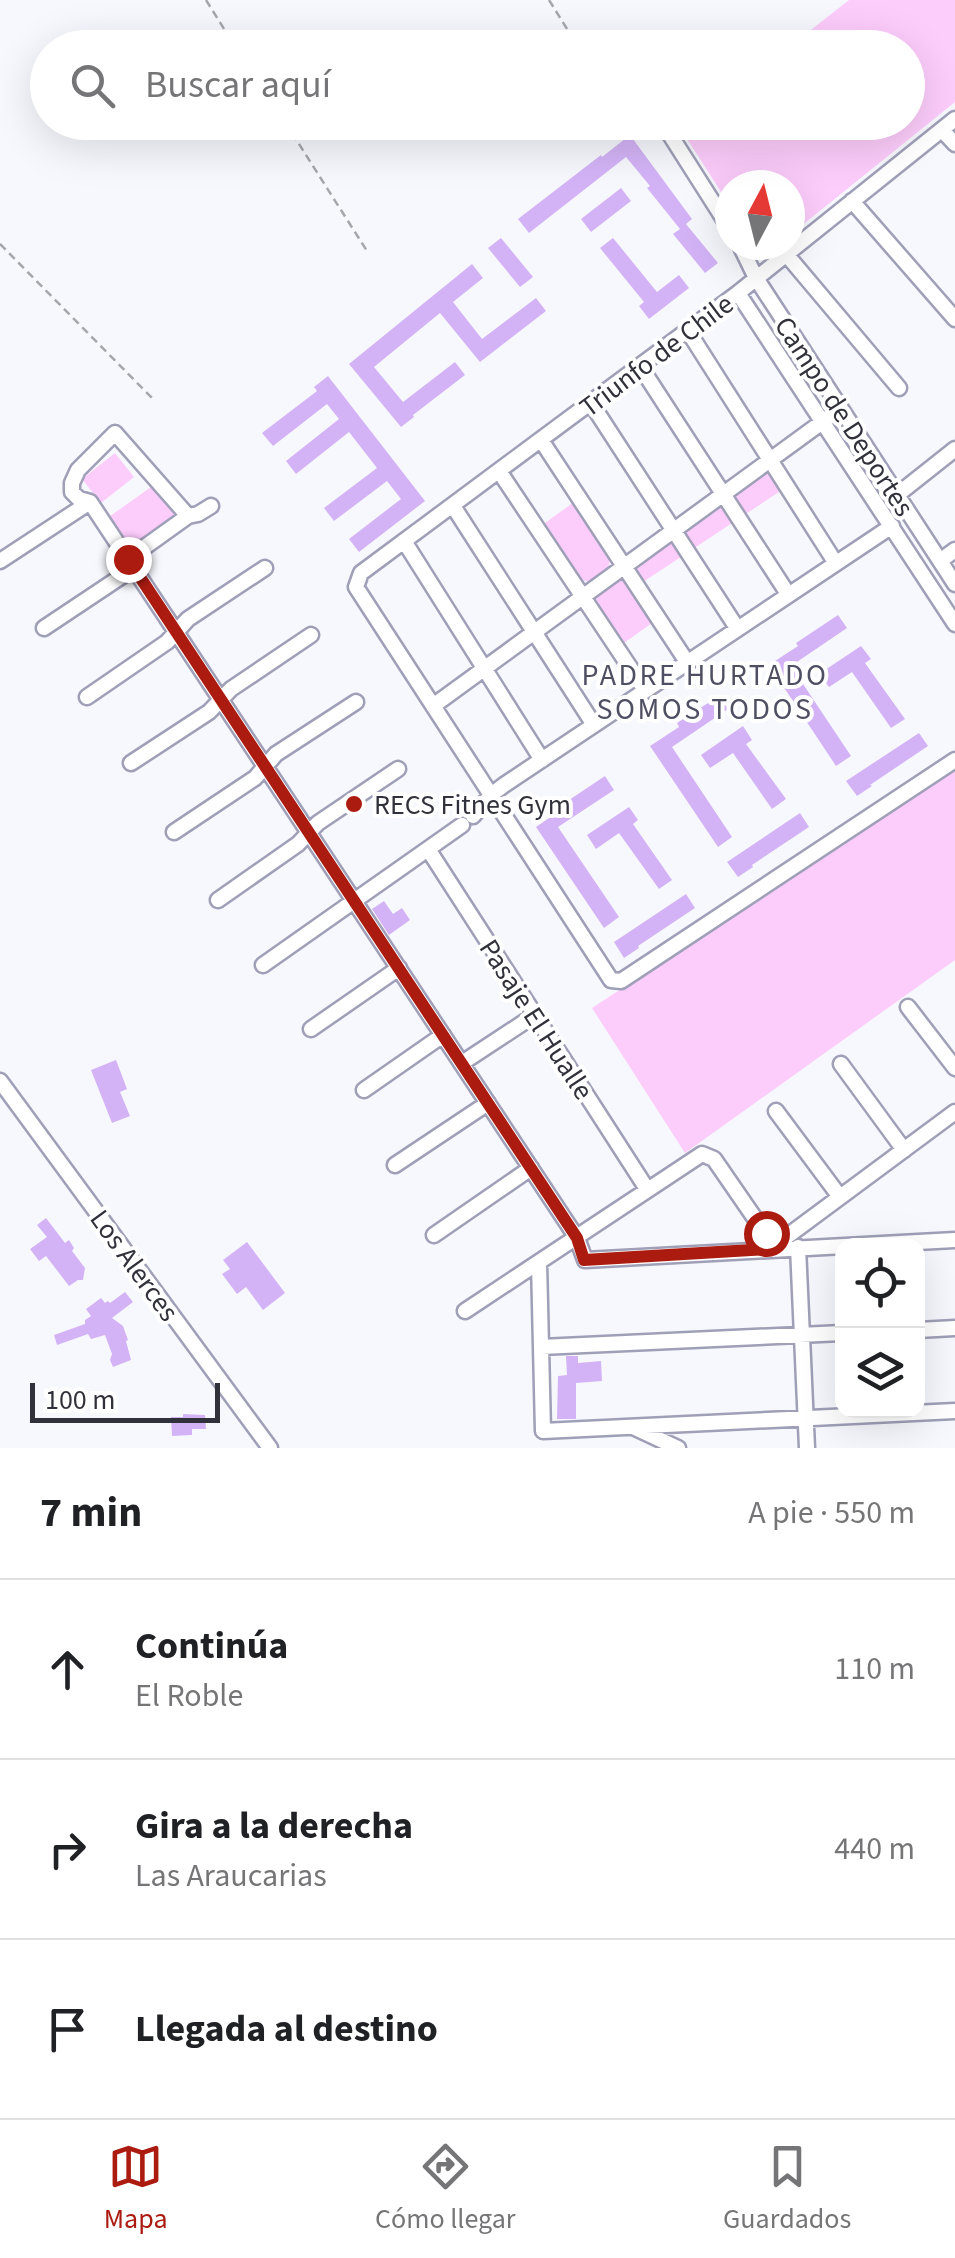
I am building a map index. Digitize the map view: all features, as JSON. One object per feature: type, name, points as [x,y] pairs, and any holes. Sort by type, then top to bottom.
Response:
[{"type":"street","name":"Triunfo de Chile","points":[[805,239],[955,118]]},
{"type":"street","points":[[942,130],[955,144]]},
{"type":"street","points":[[673,140],[715,205]]},
{"type":"street","points":[[852,202],[955,319]]},
{"type":"street","name":"Campo de Deportes","points":[[747,260],[955,584]]},
{"type":"street","name":"Triunfo de Chile","points":[[433,706],[356,586],[361,573],[778,260]]},
{"type":"street","points":[[791,260],[899,388]]},
{"type":"street","name":"Campo de Deportes","points":[[738,294],[955,624]]},
{"type":"street","points":[[688,331],[835,562]]},
{"type":"street","points":[[640,366],[788,594]]},
{"type":"street","points":[[591,403],[737,628]]},
{"type":"street","points":[[840,409],[433,706],[611,980],[621,981],[955,760]]},
{"type":"street","points":[[188,516],[115,433],[74,476],[72,492],[90,502],[577,1238],[584,1260],[955,1240]]},
{"type":"street","points":[[541,440],[687,662]]},
{"type":"street","points":[[897,495],[955,448]]},
{"type":"street","points":[[499,471],[645,690]]},
{"type":"street","points":[[0,561],[90,502]]},
{"type":"street","points":[[44,628],[188,516],[211,506]]},
{"type":"street","points":[[452,506],[594,725]]},
{"type":"street","points":[[262,965],[428,850],[468,820],[491,796],[542,760],[892,526]]},
{"type":"street","points":[[404,541],[542,760]]},
{"type":"street","points":[[940,561],[955,550]]},
{"type":"street","points":[[86,697],[167,642],[188,619],[266,568]]},
{"type":"street","points":[[131,763],[208,712],[231,688],[311,635]]},
{"type":"street","points":[[174,832],[255,778],[276,754],[356,702]]},
{"type":"street","points":[[218,900],[298,844],[318,823],[398,769]]},
{"type":"street","name":"Pasaje El Hualle","points":[[428,850],[648,1189]]},
{"type":"street","points":[[311,1029],[398,968]]},
{"type":"street","points":[[908,1007],[955,1068]]},
{"type":"street","points":[[462,1064],[535,1015]]},
{"type":"street","points":[[364,1090],[443,1035]]},
{"type":"street","points":[[841,1064],[904,1150]]},
{"type":"street","name":"Los Alerces","points":[[0,1081],[270,1448]]},
{"type":"street","points":[[395,1165],[488,1103]]},
{"type":"street","points":[[776,1111],[840,1197]]},
{"type":"street","points":[[770,1249],[955,1112]]},
{"type":"street","points":[[465,1311],[702,1154],[714,1159],[766,1233],[770,1249]]},
{"type":"street","points":[[434,1235],[531,1168]]},
{"type":"street","points":[[798,1247],[808,1448]]},
{"type":"street","points":[[540,1262],[543,1432],[955,1411]]},
{"type":"street","points":[[925,1330],[955,1328]]},
{"type":"street","points":[[540,1346],[835,1334]]},
{"type":"street","points":[[630,1426],[678,1448]]},
{"type":"path","points":[[206,0],[225,30]]},
{"type":"path","points":[[549,0],[568,30]]},
{"type":"path","points":[[296,140],[367,251]]},
{"type":"path","points":[[0,244],[154,400]]},
{"type":"shaded area","points":[[849,0],[955,0],[955,102],[925,126],[925,30],[811,30]]},
{"type":"shaded area","points":[[688,140],[908,140],[805,223],[805,170],[715,170],[715,183]]},
{"type":"shaded area","points":[[115,453],[134,477],[101,503],[82,479]]},
{"type":"shaded area","points":[[766,474],[782,490],[631,590],[652,623],[624,643],[596,601],[597,594]]},
{"type":"shaded area","points":[[158,482],[181,514],[129,551],[106,519]]},
{"type":"shaded area","points":[[574,502],[610,559],[608,569],[590,582],[580,580],[545,523]]},
{"type":"shaded area","points":[[955,771],[955,960],[685,1153],[592,1008]]},
{"type":"building","points":[[624,140],[634,140],[692,219],[686,224],[718,263],[705,273],[673,234],[680,229],[626,157],[529,233],[518,219]]},
{"type":"building","points":[[621,188],[631,201],[591,232],[581,219]]},
{"type":"building","points":[[501,238],[533,277],[520,287],[488,248]]},
{"type":"building","points":[[613,238],[657,292],[679,275],[689,288],[649,319],[639,306],[644,302],[600,248]]},
{"type":"building","points":[[472,264],[483,278],[453,302],[482,339],[536,298],[546,311],[480,362],[440,313],[374,367],[403,402],[455,362],[465,375],[401,427],[349,364]]},
{"type":"building","points":[[328,376],[425,501],[359,552],[349,539],[401,499],[387,481],[334,521],[324,508],[377,468],[349,432],[296,474],[286,461],[339,419],[327,404],[273,446],[262,433],[317,391],[314,387]]},
{"type":"building","points":[[838,615],[847,628],[791,666],[851,756],[836,766],[769,665]]},
{"type":"building","points":[[861,646],[871,659],[865,663],[905,719],[891,728],[852,672],[829,687],[819,674]]},
{"type":"building","points":[[719,696],[728,709],[672,747],[732,837],[718,847],[650,746]]},
{"type":"building","points":[[743,726],[752,740],[746,744],[786,799],[772,809],[733,753],[710,768],[701,755]]},
{"type":"building","points":[[919,733],[928,746],[857,796],[846,781]]},
{"type":"building","points":[[605,776],[614,790],[558,827],[619,917],[604,928],[536,827]]},
{"type":"building","points":[[629,807],[638,820],[633,824],[672,880],[659,889],[619,833],[596,849],[587,835]]},
{"type":"building","points":[[800,813],[809,827],[738,877],[727,862]]},
{"type":"building","points":[[686,894],[695,908],[624,958],[614,942]]},
{"type":"building","points":[[384,901],[393,914],[402,908],[410,920],[389,935],[372,909]]},
{"type":"building","points":[[116,1060],[127,1089],[120,1092],[130,1116],[112,1123],[91,1070]]},
{"type":"building","points":[[46,1218],[65,1243],[69,1240],[74,1248],[72,1251],[85,1268],[83,1280],[69,1286],[46,1256],[39,1261],[30,1249],[47,1237],[37,1225]]},
{"type":"building","points":[[247,1242],[285,1293],[263,1310],[246,1287],[237,1294],[222,1274],[230,1269],[223,1260]]},
{"type":"building","points":[[125,1292],[133,1302],[112,1318],[123,1326],[131,1360],[113,1367],[105,1335],[91,1339],[88,1334],[57,1345],[54,1335],[85,1324],[91,1316],[86,1309],[101,1298],[110,1303]]},
{"type":"building","points":[[566,1356],[578,1356],[578,1363],[601,1361],[602,1381],[576,1383],[576,1419],[557,1419],[558,1376],[567,1375]]},
{"type":"building","points":[[205,1415],[206,1429],[192,1429],[192,1435],[172,1436],[171,1417]]},
{"type":"place","name":"RECS Fitnes Gym","points":[[354,804]]},
{"type":"district","name":"PADRE HURTADO SOMOS TODOS","points":[[705,692]]},
{"type":"route","points":[[128,559],[577,1238],[584,1260],[770,1249],[766,1233]]}]
